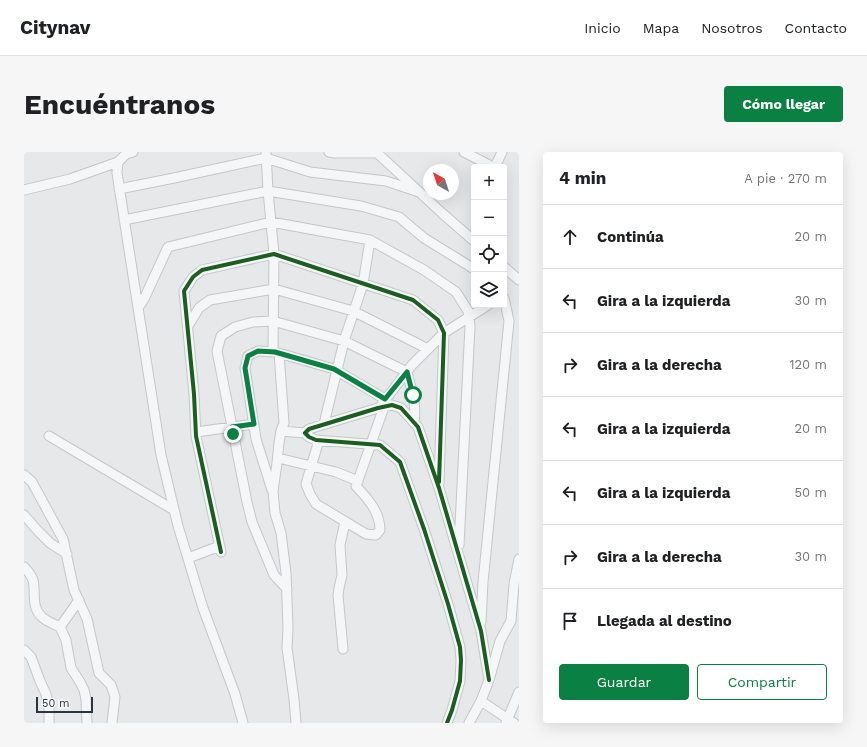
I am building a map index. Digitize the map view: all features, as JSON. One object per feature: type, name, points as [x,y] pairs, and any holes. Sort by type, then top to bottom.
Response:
[{"type":"street","points":[[24,190],[70,179],[118,162],[126,154],[133,152]]},
{"type":"street","points":[[329,152],[335,154],[377,153],[471,238]]},
{"type":"street","points":[[464,152],[488,164]]},
{"type":"street","points":[[496,164],[502,152]]},
{"type":"street","points":[[119,189],[174,178],[266,155],[310,172],[386,181],[419,192]]},
{"type":"street","points":[[266,155],[274,254],[273,321],[284,422],[281,431],[273,492]]},
{"type":"street","points":[[118,162],[117,173],[119,189],[161,455],[178,526],[204,608],[235,694],[242,723]]},
{"type":"street","points":[[124,220],[268,191],[362,206],[399,217],[424,238],[471,267]]},
{"type":"street","points":[[138,308],[144,299],[168,247],[271,222],[370,240],[424,270],[456,292],[468,311],[470,326],[458,552]]},
{"type":"street","points":[[324,424],[344,341],[363,284],[370,240]]},
{"type":"street","points":[[188,558],[220,549],[196,432],[194,394],[184,291],[193,277],[202,270],[274,254],[413,300],[438,320],[444,333],[439,488]]},
{"type":"street","points":[[507,270],[519,280]]},
{"type":"street","points":[[188,326],[199,308],[210,300],[274,289],[353,311],[428,349]]},
{"type":"street","points":[[319,440],[306,484],[316,504],[366,534],[376,535],[380,530],[376,511],[365,495],[356,486],[382,405],[407,372],[444,333],[483,308]]},
{"type":"street","points":[[481,632],[483,582],[509,321],[506,308]]},
{"type":"street","points":[[287,589],[274,576],[252,522],[217,351],[221,336],[235,327],[253,322],[273,321],[344,341],[407,372],[413,395],[415,414],[414,422]]},
{"type":"street","points":[[296,723],[297,721],[287,648],[287,589],[281,533],[275,513],[273,492],[256,439],[245,368],[248,356],[258,351],[276,352],[337,370],[382,405]]},
{"type":"street","points":[[305,433],[309,429],[382,405],[392,405],[401,408],[418,427],[439,488],[481,632],[489,680]]},
{"type":"street","points":[[196,432],[254,424]]},
{"type":"street","points":[[281,431],[305,433],[309,437],[319,440],[380,445],[400,462],[426,536],[460,647],[460,681],[452,710],[446,723]]},
{"type":"street","points":[[49,436],[174,510]]},
{"type":"street","points":[[278,458],[336,472],[358,481]]},
{"type":"street","points":[[24,475],[32,482],[63,539],[74,590],[87,619],[99,673],[111,684],[115,697],[112,723]]},
{"type":"street","points":[[24,515],[50,543],[67,554]]},
{"type":"street","points":[[343,649],[338,595],[342,576],[340,545],[345,522]]},
{"type":"street","points":[[469,723],[481,701],[489,680],[500,641],[511,621],[514,584],[519,559]]},
{"type":"street","points":[[24,567],[33,579],[34,604],[38,613],[41,617],[60,626],[66,640],[71,668],[84,690],[87,723]]},
{"type":"street","points":[[60,626],[79,600]]},
{"type":"street","points":[[24,650],[31,657],[46,694],[49,705],[49,723]]},
{"type":"street","points":[[481,701],[509,722],[519,692]]},
{"type":"cycle path","points":[[221,552],[196,436],[194,394],[184,291],[193,277],[202,270],[274,254],[413,300],[438,320],[444,333],[439,482]]},
{"type":"cycle path","points":[[447,723],[460,681],[460,647],[424,529],[400,462],[380,445],[316,440],[309,437],[305,433],[309,429],[392,405],[401,408],[418,427],[439,488],[481,631],[489,680]]},
{"type":"route","points":[[233,434],[232,427],[254,424],[245,368],[248,356],[258,351],[275,352],[334,369],[385,399],[407,372],[413,395]]}]
